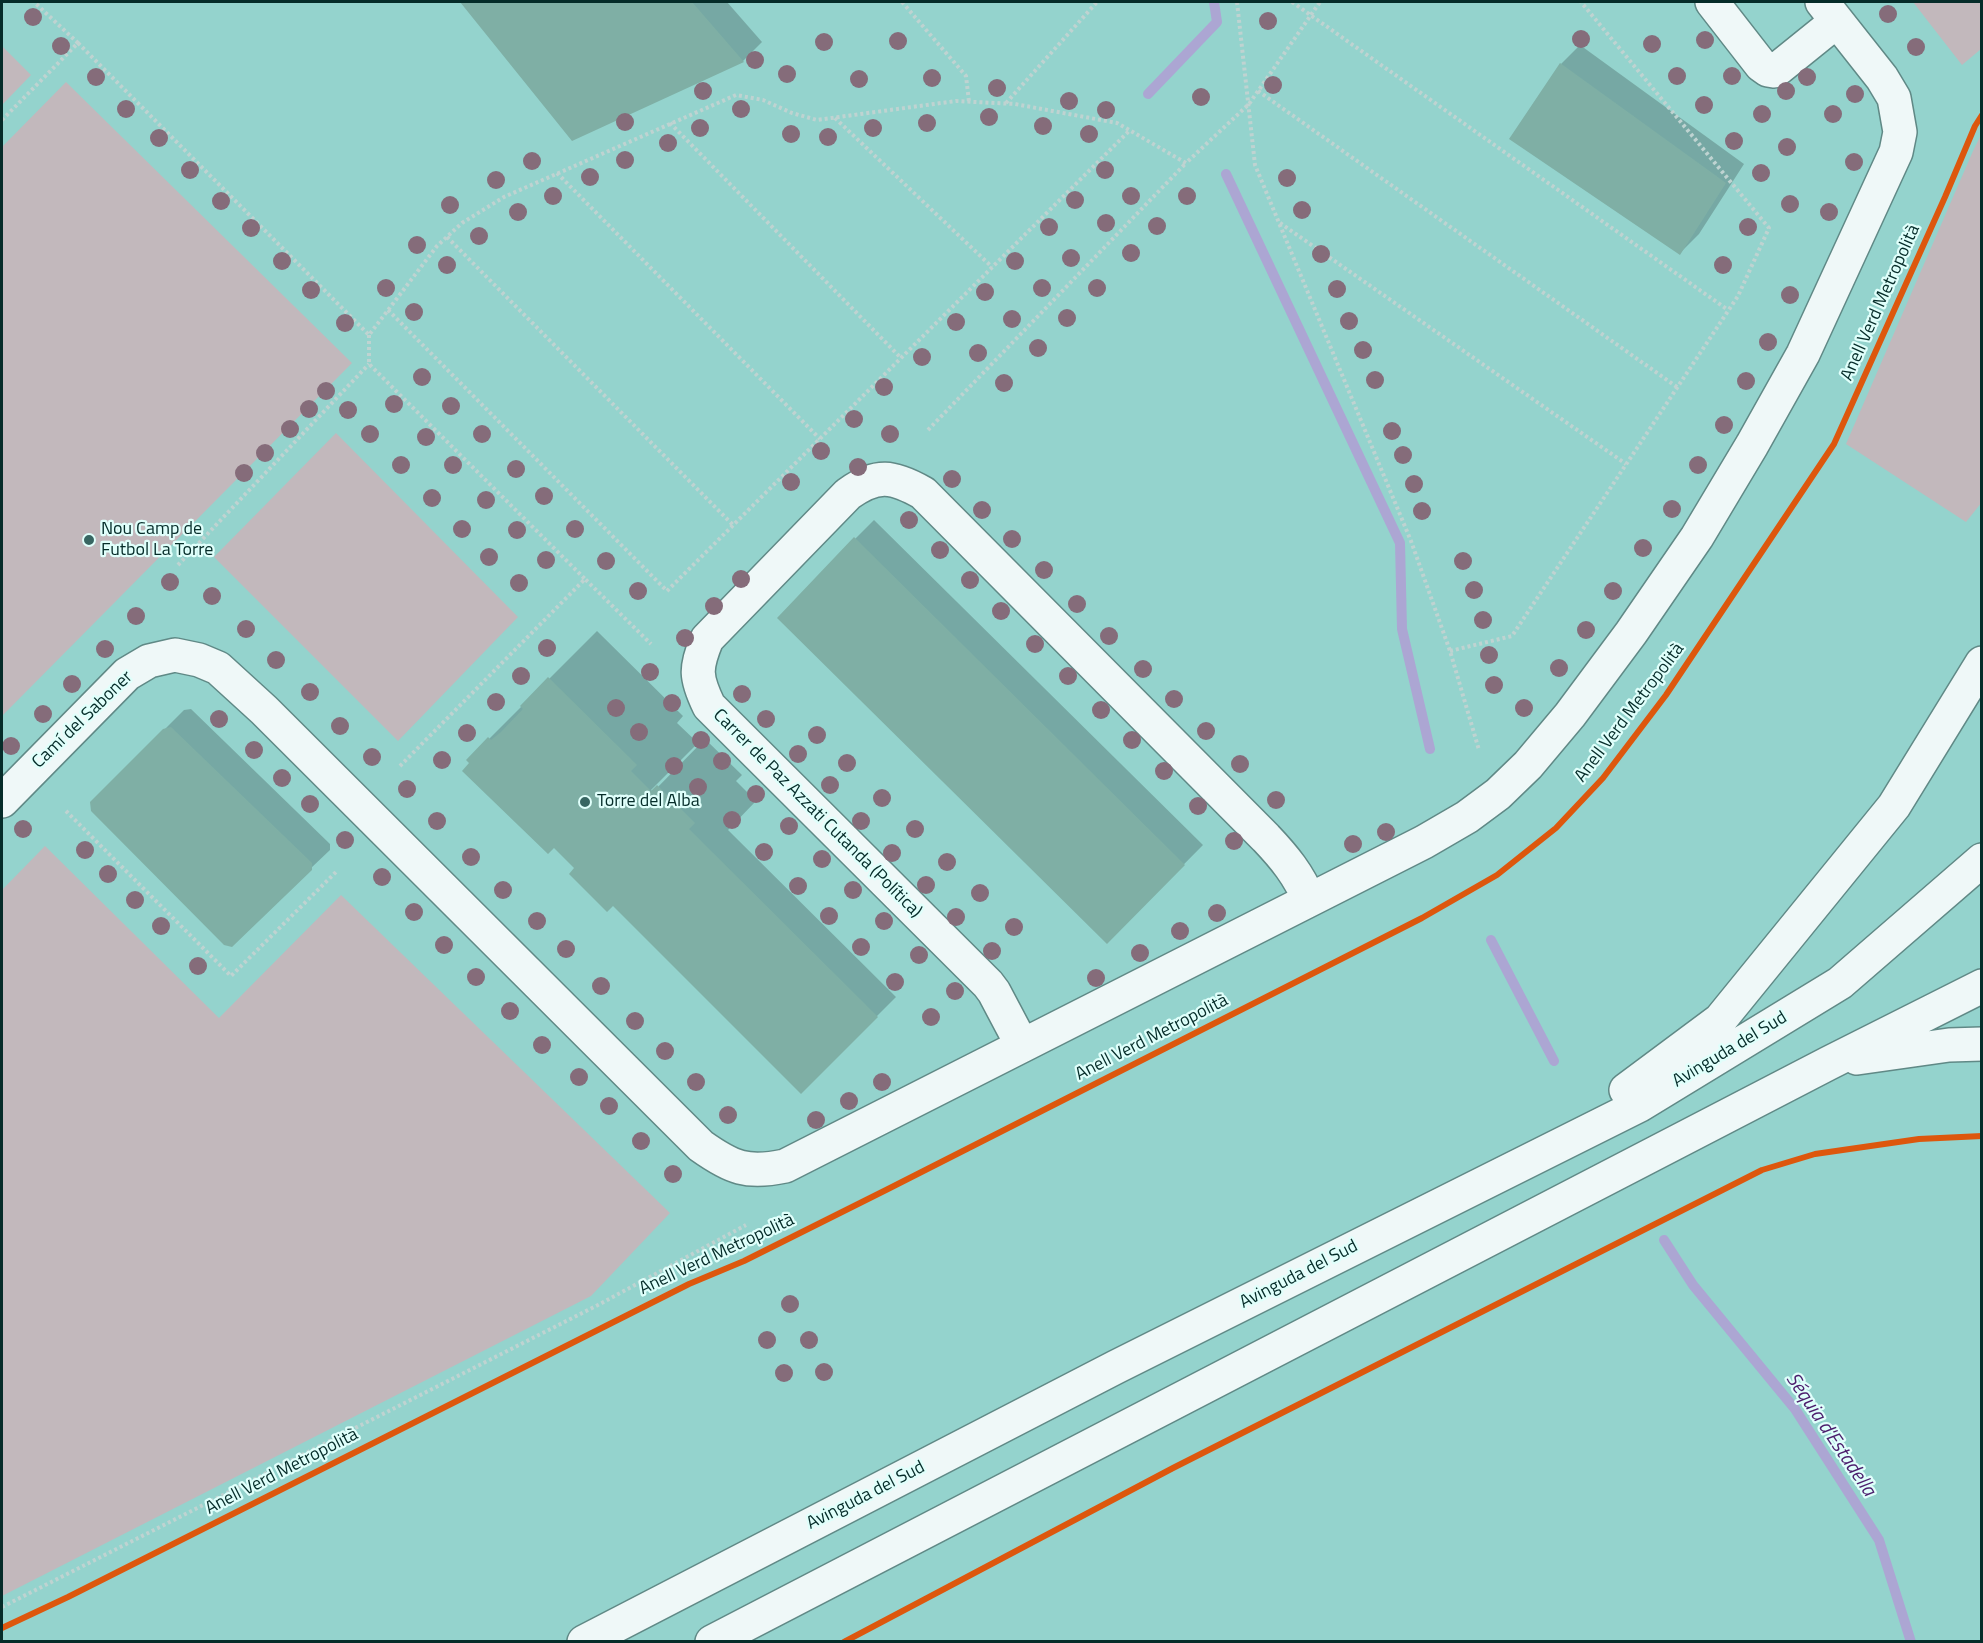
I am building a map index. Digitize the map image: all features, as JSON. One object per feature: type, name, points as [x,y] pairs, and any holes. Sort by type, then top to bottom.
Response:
[{"type":"main road","points":[[1022,1045],[1424,842],[1467,817],[1498,794],[1528,765],[1570,715],[1631,633],[1696,537],[1752,445],[1803,354],[1896,152],[1900,132],[1894,98],[1882,78],[1830,11],[1774,71],[1761,65],[1712,2]]},
{"type":"main road","name":"Carrer de Paz Azzati Cutanda (Política)","points":[[1022,1045],[988,984],[708,706],[701,690],[697,674],[699,658],[708,639],[848,494],[862,483],[877,479],[902,481],[923,493],[1288,861],[1301,880],[1309,900]]},
{"type":"main road","name":"Camí del Saboner","points":[[2,801],[127,674],[149,660],[175,655],[199,660],[218,668],[235,682],[701,1146],[734,1167],[769,1169],[785,1166],[1022,1045]]},
{"type":"main road","points":[[1116,1367],[1220,1303],[1633,1087],[1720,1020],[1894,807],[1982,663]]},
{"type":"main road","name":"Avinguda del Sud","points":[[584,1641],[1116,1367],[1640,1105],[1840,983],[1982,860]]},
{"type":"main road","points":[[712,1641],[1982,986]]},
{"type":"main road","points":[[1829,1063],[1949,1044],[1982,1044]]},
{"type":"path","points":[[34,2],[78,43],[369,335]]},
{"type":"path","points":[[902,2],[966,76],[969,102]]},
{"type":"path","points":[[1006,104],[1097,2]]},
{"type":"path","points":[[1237,2],[1255,165],[1412,541],[1450,651],[1479,750]]},
{"type":"path","points":[[1292,2],[1728,310]]},
{"type":"path","points":[[928,430],[1186,163],[1248,104],[1320,2]]},
{"type":"path","points":[[1450,651],[1512,636],[1738,296],[1769,228],[1581,2]]},
{"type":"path","points":[[2,120],[78,43]]},
{"type":"path","points":[[1258,92],[1677,387]]},
{"type":"path","points":[[178,565],[369,364],[369,335],[437,246],[462,223],[504,197],[736,95],[763,100],[792,113],[817,120],[956,101],[1006,104],[1117,123],[1186,163]]},
{"type":"path","points":[[835,117],[992,267]]},
{"type":"path","points":[[670,123],[901,358]]},
{"type":"path","points":[[388,310],[667,591],[1130,130]]},
{"type":"path","points":[[557,173],[820,439]]},
{"type":"path","points":[[1279,222],[1626,464]]},
{"type":"path","points":[[447,237],[733,525]]},
{"type":"path","points":[[369,364],[651,644]]},
{"type":"path","points":[[400,766],[585,579]]},
{"type":"path","points":[[66,811],[231,976],[337,871]]},
{"type":"path","points":[[2,1607],[598,1305],[746,1225]]},
{"type":"shaded area","points":[[1913,2],[1981,2],[1981,49],[1962,65]]},
{"type":"shaded area","points":[[2,46],[31,75],[2,105]]},
{"type":"shaded area","name":"Nou Camp de Futbol La Torre","points":[[66,82],[352,363],[2,716],[2,147]]},
{"type":"shaded area","points":[[1981,135],[1982,502],[1966,522],[1846,444]]},
{"type":"shaded area","points":[[336,433],[518,617],[398,741],[214,557]]},
{"type":"shaded area","points":[[45,846],[219,1018],[341,895],[670,1213],[591,1296],[2,1596],[2,890]]},
{"type":"building","points":[[460,2],[692,2],[744,62],[572,141]]},
{"type":"building","points":[[1560,63],[1726,183],[1680,255],[1509,139]]},
{"type":"building","points":[[854,537],[1185,865],[1107,944],[777,618]]},
{"type":"building","points":[[548,677],[637,765],[631,771],[651,791],[657,785],[695,823],[689,829],[878,1017],[801,1094],[613,906],[607,912],[569,874],[574,868],[554,848],[548,854],[462,771],[469,763],[466,760],[488,737],[491,740],[501,732],[523,709],[520,706]]},
{"type":"building","points":[[171,727],[312,863],[312,870],[232,947],[224,945],[91,811],[90,802],[163,729]]},
{"type":"waterway","points":[[1148,94],[1217,22],[1214,2]]},
{"type":"waterway","points":[[1226,174],[1400,543],[1402,629],[1430,749]]},
{"type":"waterway","points":[[1491,940],[1554,1061]]},
{"type":"waterway","name":"Séquia d'Estadella","points":[[1664,1240],[1693,1285],[1795,1409],[1879,1540],[1911,1642]]},
{"type":"cycle path","name":"Anell Verd Metropolità","points":[[2,1628],[68,1597],[689,1284],[744,1261],[886,1190],[1422,918],[1497,875],[1556,828],[1603,778],[1666,695],[1834,444],[1975,126],[1982,115]]},
{"type":"cycle path","points":[[844,1642],[1173,1468],[1762,1170],[1815,1154],[1919,1139],[1982,1136]]},
{"type":"place","name":"Nou Camp de Futbol La Torre","points":[[89,540]]},
{"type":"place","name":"Torre del Alba","points":[[585,802]]}]
